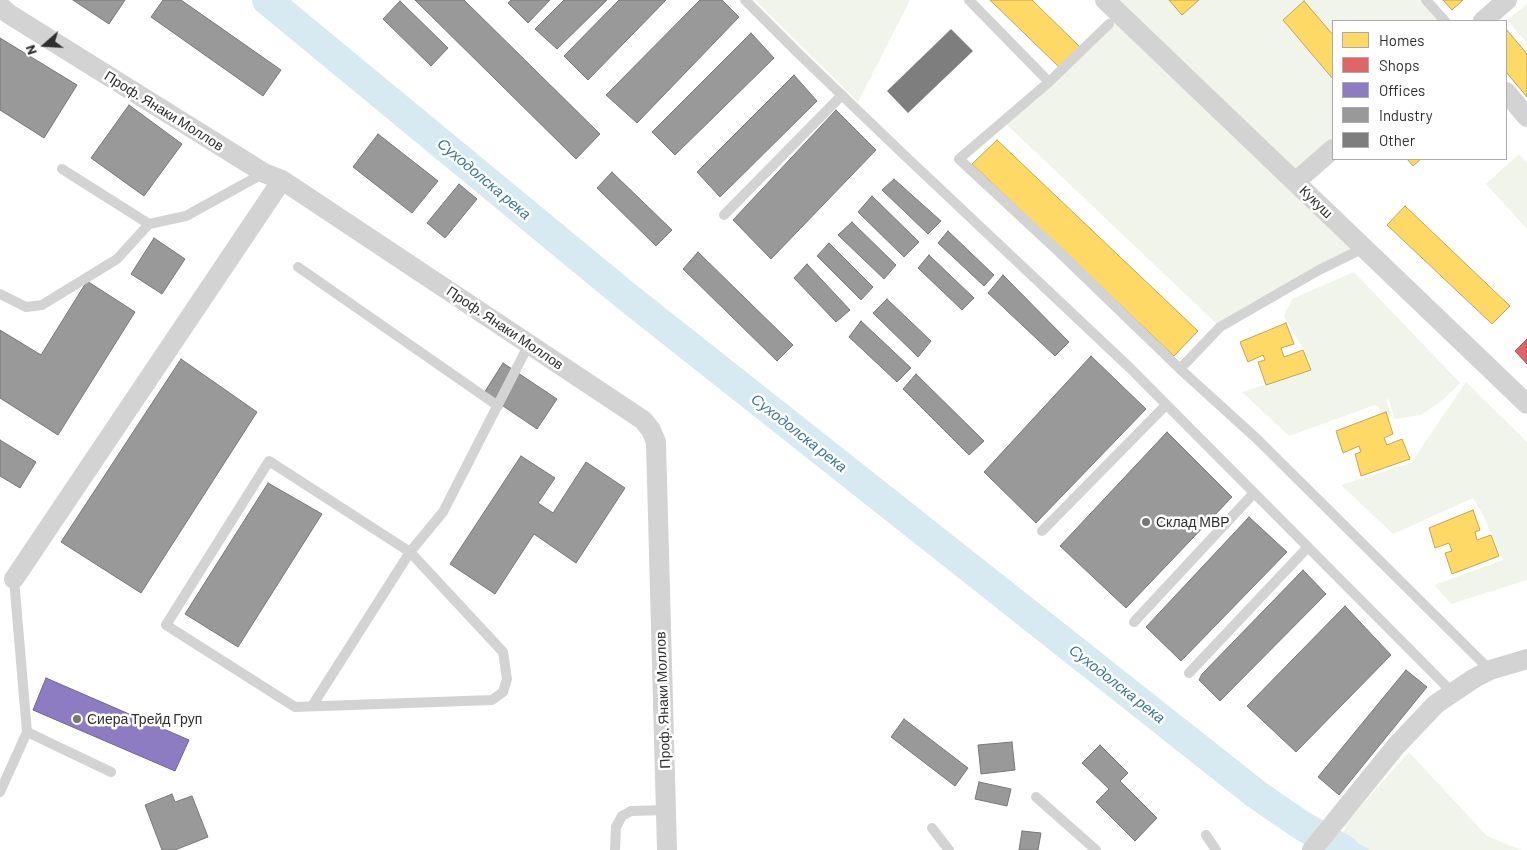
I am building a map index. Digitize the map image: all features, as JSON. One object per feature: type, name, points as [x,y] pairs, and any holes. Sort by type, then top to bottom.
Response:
[{"type":"street","name":"Кукуш","points":[[1105,0],[1527,404]]},
{"type":"street","points":[[1484,20],[1507,0]]},
{"type":"street","name":"Проф. Янаки Моллов","points":[[0,6],[9,14],[273,177],[643,420],[651,430],[656,442],[667,850]]},
{"type":"street","points":[[1507,93],[1527,117]]},
{"type":"street","points":[[1295,182],[1332,151]]},
{"type":"street","points":[[14,579],[273,177]]},
{"type":"street","points":[[1312,850],[1396,746],[1436,704],[1490,670],[1527,659]]},
{"type":"lane","points":[[745,0],[1166,404],[1453,692]]},
{"type":"lane","points":[[969,0],[1049,82]]},
{"type":"lane","points":[[1426,0],[1444,20]]},
{"type":"lane","points":[[1109,24],[1049,82],[959,160],[1057,250],[1180,369],[1256,438],[1490,670]]},
{"type":"lane","points":[[724,215],[842,95]]},
{"type":"lane","points":[[62,169],[149,224]]},
{"type":"lane","points":[[0,294],[26,307],[42,305],[117,259],[149,224],[186,216],[273,177]]},
{"type":"lane","points":[[1180,369],[1220,327],[1319,270],[1364,248]]},
{"type":"lane","points":[[298,267],[498,406]]},
{"type":"lane","points":[[312,706],[410,552],[443,512],[529,344]]},
{"type":"lane","points":[[1042,531],[1166,404]]},
{"type":"lane","points":[[269,462],[410,552],[503,652],[507,679],[502,692],[492,700],[295,706],[166,626],[269,462]]},
{"type":"lane","points":[[1134,622],[1254,493]]},
{"type":"lane","points":[[1189,673],[1308,547]]},
{"type":"lane","points":[[0,792],[28,732],[14,579]]},
{"type":"lane","points":[[28,732],[111,772]]},
{"type":"lane","points":[[1036,797],[1096,850]]},
{"type":"lane","points":[[615,850],[616,827],[622,816],[631,811],[666,810]]},
{"type":"lane","points":[[932,828],[949,850]]},
{"type":"lane","points":[[1206,835],[1216,850]]},
{"type":"shaded area","points":[[755,0],[910,0],[858,102]]},
{"type":"shaded area","points":[[1105,0],[1426,0],[1444,20],[1332,20],[1332,150],[1295,182],[1364,248],[1220,327],[1003,121],[1120,14]]},
{"type":"shaded area","points":[[1527,4],[1527,43],[1507,20]]},
{"type":"shaded area","points":[[1519,154],[1527,163],[1527,229],[1486,184]]},
{"type":"shaded area","points":[[1354,272],[1460,383],[1445,398],[1421,415],[1395,419],[1388,399],[1386,400],[1392,415],[1384,422],[1379,408],[1375,405],[1289,436],[1242,392],[1293,376],[1310,361],[1284,316],[1292,299]]},
{"type":"shaded area","points":[[1466,382],[1527,442],[1527,580],[1451,604],[1434,585],[1503,560],[1483,515],[1473,498],[1393,534],[1341,485],[1411,463]]},
{"type":"shaded area","points":[[1409,752],[1487,836],[1522,850],[1370,850],[1342,833],[1346,828],[1343,826]]},
{"type":"shaded area","points":[[1342,833],[1370,850],[1329,850]]},
{"type":"building: Homes","points":[[990,0],[1032,0],[1080,47],[1060,68]]},
{"type":"building: Homes","points":[[1169,0],[1199,0],[1182,15]]},
{"type":"building: Homes","points":[[1443,0],[1463,0],[1452,10]]},
{"type":"building: Homes","points":[[1304,1],[1332,34],[1332,78],[1283,20]]},
{"type":"building: Homes","points":[[1507,30],[1527,54],[1527,97],[1507,73]]},
{"type":"building: Homes","points":[[997,140],[1198,331],[1174,356],[972,164]]},
{"type":"building: Homes","points":[[1408,160],[1420,160],[1413,166]]},
{"type":"building: Homes","points":[[1405,206],[1510,306],[1492,324],[1387,225]]},
{"type":"building: Homes","points":[[1286,323],[1294,344],[1281,348],[1284,357],[1303,350],[1311,370],[1266,385],[1258,362],[1265,360],[1263,355],[1248,362],[1240,342]]},
{"type":"building: Homes","points":[[1386,412],[1393,434],[1384,438],[1387,445],[1402,439],[1410,459],[1361,476],[1355,454],[1361,452],[1359,446],[1343,453],[1336,431]]},
{"type":"building: Homes","points":[[1473,510],[1480,530],[1475,532],[1477,540],[1491,535],[1499,556],[1452,574],[1445,553],[1452,551],[1449,543],[1435,548],[1429,528]]},
{"type":"building: Shops","points":[[1527,339],[1527,364],[1515,351]]},
{"type":"building: Offices","points":[[46,678],[189,740],[175,771],[33,710]]},
{"type":"building: Industry","points":[[73,0],[125,0],[109,24]]},
{"type":"building: Industry","points":[[163,0],[181,0],[281,70],[263,96],[151,17]]},
{"type":"building: Industry","points":[[415,0],[464,0],[600,134],[576,159]]},
{"type":"building: Industry","points":[[511,0],[550,0],[528,23],[508,3]]},
{"type":"building: Industry","points":[[564,0],[607,0],[557,49],[535,29]]},
{"type":"building: Industry","points":[[619,0],[666,0],[588,80],[564,56]]},
{"type":"building: Industry","points":[[700,0],[722,0],[739,17],[637,123],[606,95]]},
{"type":"building: Industry","points":[[400,1],[448,48],[431,66],[383,19]]},
{"type":"building: Industry","points":[[751,33],[774,58],[675,155],[652,132]]},
{"type":"building: Industry","points":[[0,38],[77,85],[44,138],[0,110]]},
{"type":"building: Industry","points":[[794,75],[817,101],[720,197],[697,172]]},
{"type":"building: Industry","points":[[129,105],[182,144],[144,196],[91,158]]},
{"type":"building: Industry","points":[[836,110],[876,150],[771,259],[733,220]]},
{"type":"building: Industry","points":[[378,134],[438,181],[412,213],[353,167]]},
{"type":"building: Industry","points":[[612,172],[672,230],[656,246],[597,188]]},
{"type":"building: Industry","points":[[894,179],[941,221],[928,234],[882,190]]},
{"type":"building: Industry","points":[[459,184],[477,199],[445,238],[427,223]]},
{"type":"building: Industry","points":[[872,196],[919,242],[904,257],[858,212]]},
{"type":"building: Industry","points":[[852,222],[896,265],[884,279],[838,235]]},
{"type":"building: Industry","points":[[948,231],[994,275],[984,286],[938,243]]},
{"type":"building: Industry","points":[[154,238],[185,259],[162,294],[131,274]]},
{"type":"building: Industry","points":[[829,243],[873,287],[861,300],[817,256]]},
{"type":"building: Industry","points":[[698,252],[793,345],[777,361],[683,269]]},
{"type":"building: Industry","points":[[929,255],[974,298],[962,310],[918,268]]},
{"type":"building: Industry","points":[[807,264],[850,310],[836,322],[794,278]]},
{"type":"building: Industry","points":[[1003,275],[1069,342],[1055,356],[988,293]]},
{"type":"building: Industry","points":[[87,281],[135,312],[58,435],[0,398],[0,330],[41,355]]},
{"type":"building: Industry","points":[[887,299],[931,341],[918,357],[873,313]]},
{"type":"building: Industry","points":[[861,321],[911,368],[897,382],[849,337]]},
{"type":"building: Industry","points":[[1091,356],[1146,409],[1036,523],[984,472]]},
{"type":"building: Industry","points":[[181,359],[257,412],[141,593],[61,542]]},
{"type":"building: Industry","points":[[503,363],[557,399],[537,429],[484,393]]},
{"type":"building: Industry","points":[[916,374],[984,441],[969,455],[903,389]]},
{"type":"building: Industry","name":"Склад МВР","points":[[1167,432],[1232,497],[1126,608],[1060,546]]},
{"type":"building: Industry","points":[[0,440],[36,462],[20,488],[0,476]]},
{"type":"building: Industry","points":[[521,456],[555,478],[538,503],[553,513],[586,462],[625,488],[576,563],[534,534],[495,594],[450,564]]},
{"type":"building: Industry","points":[[268,483],[322,514],[238,647],[185,614]]},
{"type":"building: Industry","name":"Склад МВР","points":[[1249,517],[1287,552],[1181,661],[1146,627]]},
{"type":"building: Industry","points":[[1303,570],[1326,594],[1220,701],[1199,680],[1202,674]]},
{"type":"building: Industry","points":[[1345,606],[1391,655],[1296,752],[1247,706]]},
{"type":"building: Industry","points":[[1406,670],[1427,687],[1339,795],[1318,777]]},
{"type":"building: Industry","points":[[904,719],[968,768],[955,786],[891,737]]},
{"type":"building: Industry","points":[[1012,742],[1015,770],[981,774],[978,745]]},
{"type":"building: Industry","points":[[1100,745],[1128,773],[1120,781],[1157,818],[1135,841],[1096,802],[1109,789],[1082,763]]},
{"type":"building: Industry","points":[[979,782],[1011,789],[1007,806],[975,799]]},
{"type":"building: Industry","points":[[172,794],[175,802],[192,796],[208,837],[175,850],[162,850],[145,805]]},
{"type":"building: Industry","points":[[1022,831],[1041,833],[1038,850],[1019,850]]},
{"type":"building: Other","points":[[951,29],[973,51],[908,113],[887,91]]},
{"type":"waterway","name":"Суходолска река","points":[[267,0],[626,296],[1256,794],[1301,825],[1344,850]]},
{"type":"place","name":"Склад МВР","points":[[1146,522]]},
{"type":"place","name":"Сиера Трейд Груп","points":[[77,719]]}]
